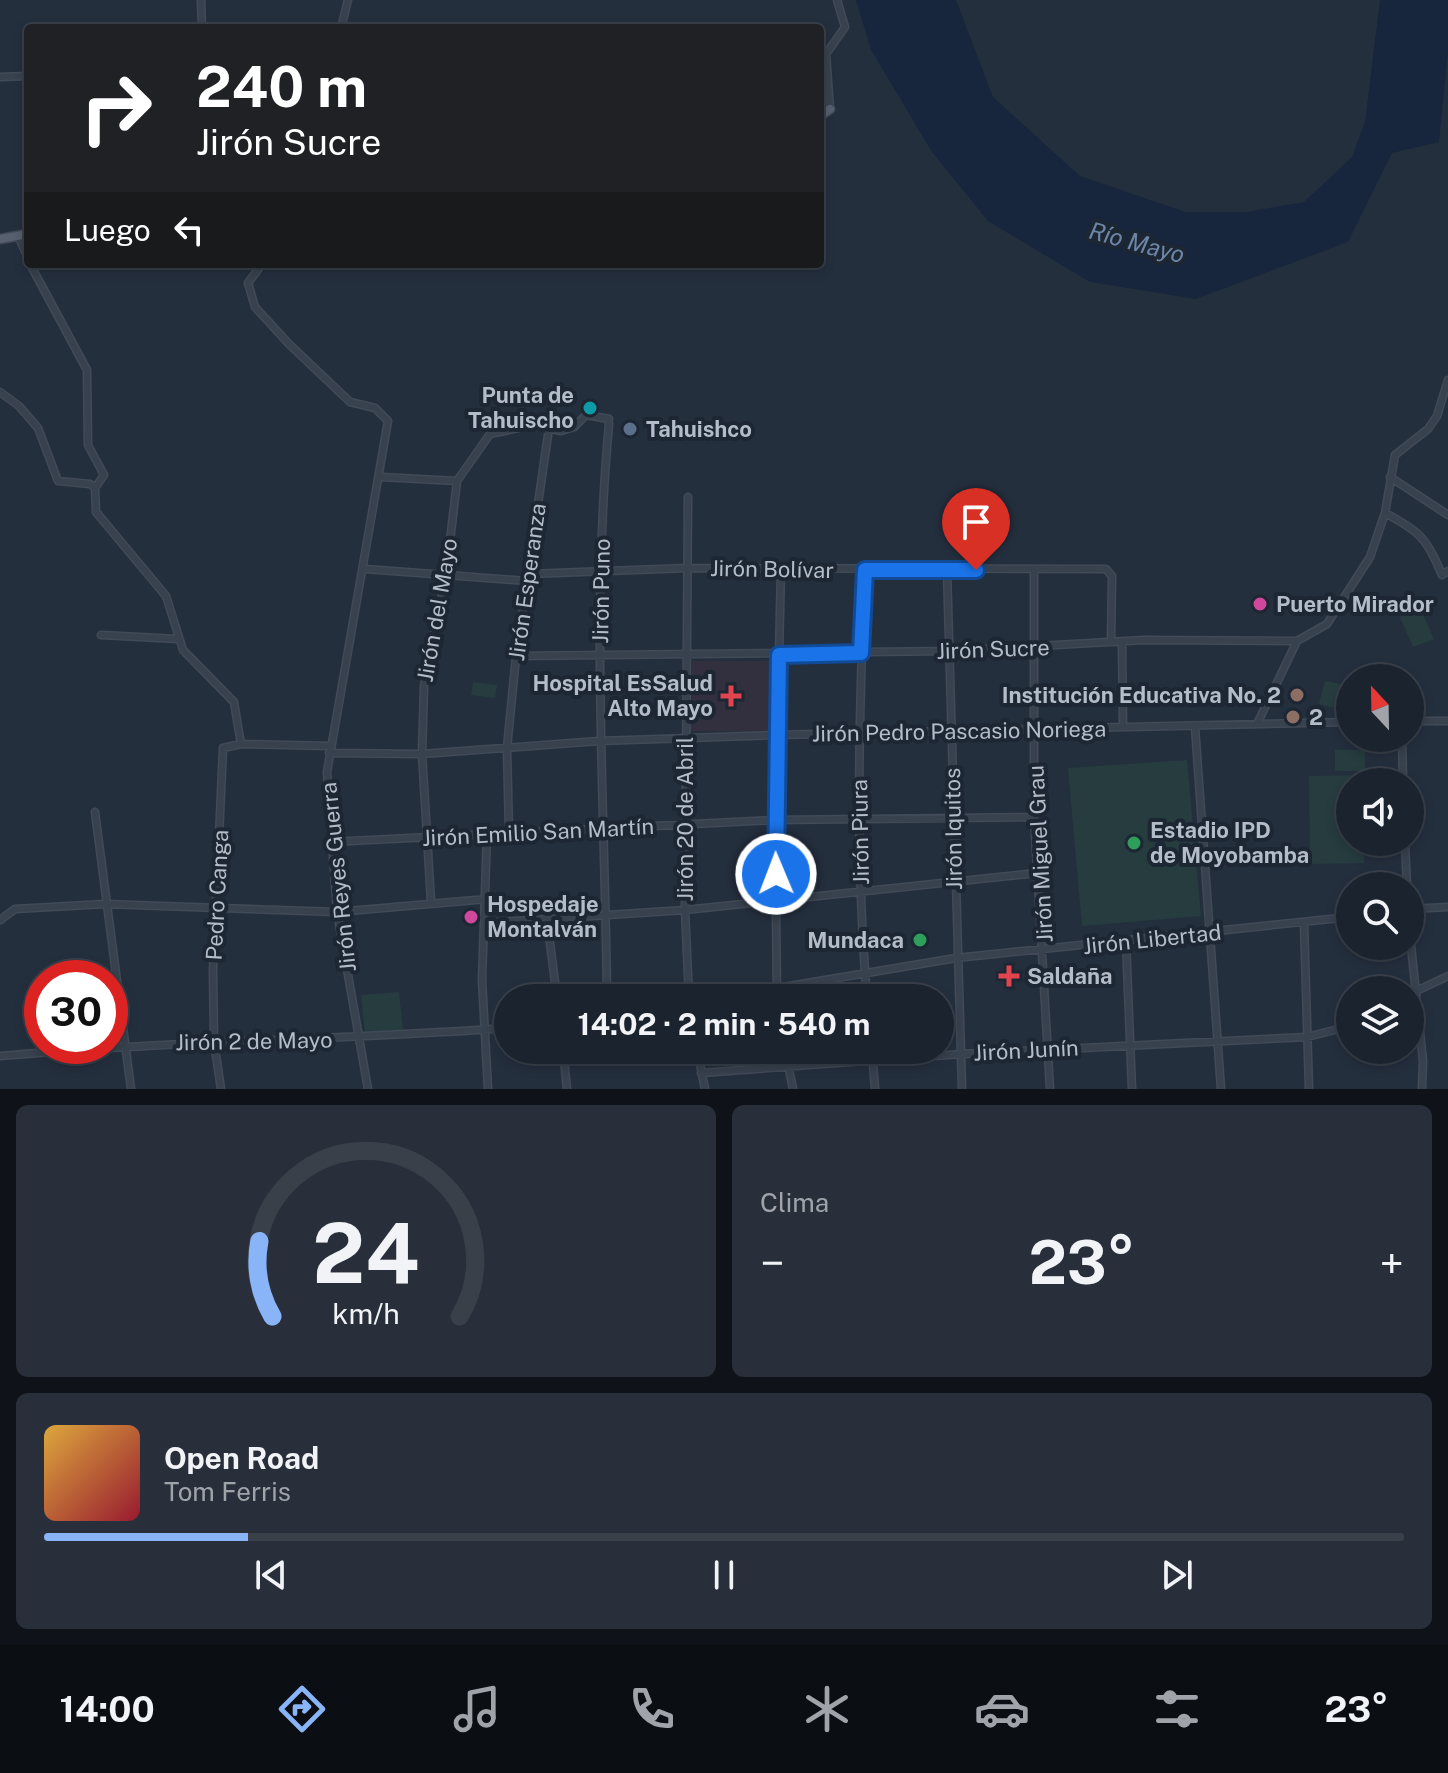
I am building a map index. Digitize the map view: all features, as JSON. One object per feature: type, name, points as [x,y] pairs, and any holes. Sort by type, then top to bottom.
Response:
[{"type":"main road","points":[[824,113],[830,109]]},
{"type":"main road","points":[[0,239],[23,235]]},
{"type":"street","points":[[201,0],[202,24]]},
{"type":"street","points":[[342,24],[348,0]]},
{"type":"street","points":[[830,109],[826,54],[845,27],[837,0]]},
{"type":"street","points":[[0,77],[24,76]]},
{"type":"street","points":[[32,268],[87,370],[88,445],[104,475],[95,488],[95,510],[166,596],[178,639],[190,659],[204,669],[234,702],[241,744]]},
{"type":"street","name":"Jirón Reyes Guerra","points":[[259,268],[248,283],[255,307],[346,399],[375,408],[388,421],[365,569],[329,750],[326,795],[337,912],[368,1089]]},
{"type":"street","points":[[1257,724],[1297,641],[1327,624],[1370,557],[1385,513],[1395,455],[1428,429],[1437,416],[1448,380]]},
{"type":"street","points":[[0,392],[19,406],[38,428],[58,481],[90,484],[95,488]]},
{"type":"street","name":"Jirón Puno","points":[[586,415],[609,421],[601,571],[599,741],[607,984]]},
{"type":"street","name":"Jirón del Mayo","points":[[431,901],[422,754],[424,686],[446,575],[457,481],[490,434],[533,425],[561,431],[574,427],[586,415]]},
{"type":"street","name":"Jirón Esperanza","points":[[509,832],[507,748],[516,656],[549,428]]},
{"type":"street","points":[[381,477],[457,481]]},
{"type":"street","points":[[1390,477],[1448,515]]},
{"type":"street","name":"Jirón 20 de Abril","points":[[688,497],[685,910],[688,984]]},
{"type":"street","points":[[1385,513],[1426,539],[1445,573]]},
{"type":"street","name":"Jirón Bolívar","points":[[365,569],[528,578],[601,571],[687,568],[1111,571],[1111,642]]},
{"type":"street","points":[[776,984],[776,735],[781,570]]},
{"type":"street","name":"Jirón Piura","points":[[865,570],[859,735],[860,892],[866,984]]},
{"type":"street","name":"Jirón Iquitos","points":[[947,570],[951,818],[962,1089]]},
{"type":"street","name":"Jirón Miguel Grau","points":[[1034,570],[1034,817],[1050,1089]]},
{"type":"street","points":[[101,635],[178,639]]},
{"type":"street","name":"Jirón Sucre","points":[[516,656],[779,655],[1035,648],[1111,642],[1297,641]]},
{"type":"street","points":[[1122,642],[1123,727]]},
{"type":"street","points":[[1424,721],[1448,721]]},
{"type":"street","name":"Jirón Pedro Pascasio Noriega","points":[[223,748],[241,744],[422,754],[599,741],[1336,722]]},
{"type":"street","points":[[1195,727],[1220,1040],[1221,1089]]},
{"type":"street","name":"Pedro Canga","points":[[221,1089],[214,1042],[223,748]]},
{"type":"street","points":[[95,812],[113,960]]},
{"type":"street","name":"Jirón Emilio San Martín","points":[[330,842],[775,820],[1034,817]]},
{"type":"street","points":[[487,834],[483,1030],[488,1089]]},
{"type":"street","points":[[485,923],[685,910],[1037,873]]},
{"type":"street","points":[[421,902],[431,889]]},
{"type":"street","points":[[0,920],[15,909],[105,904],[337,912],[431,901],[487,899]]},
{"type":"street","points":[[1424,908],[1448,907]]},
{"type":"street","name":"Jirón Libertad","points":[[802,984],[956,958],[1336,919]]},
{"type":"street","points":[[547,920],[555,984]]},
{"type":"street","points":[[1304,923],[1309,1089]]},
{"type":"street","points":[[1126,941],[1132,1089]]},
{"type":"street","points":[[1424,987],[1448,976]]},
{"type":"street","name":"Jirón 2 de Mayo","points":[[128,1045],[360,1039],[494,1029]]},
{"type":"street","name":"Jirón Junín","points":[[954,1055],[1307,1037],[1336,1030]]},
{"type":"street","name":"Jirón 2 de Mayo","points":[[0,1056],[24,1054]]},
{"type":"street","points":[[128,1064],[131,1089]]},
{"type":"street","points":[[564,1064],[567,1089]]},
{"type":"street","points":[[699,1064],[705,1089]]},
{"type":"street","points":[[787,1064],[793,1089]]},
{"type":"street","name":"Jirón Junín","points":[[701,1073],[835,1064]]},
{"type":"street","points":[[873,1064],[875,1089]]},
{"type":"street","points":[[1422,1089],[1423,1064]]},
{"type":"shaded area","name":"Hospital EsSalud Alto Mayo","points":[[692,661],[772,661],[771,732],[691,731]]},
{"type":"green space","points":[[1420,608],[1434,639],[1413,647],[1400,617]]},
{"type":"green space","points":[[1325,681],[1336,683],[1335,708],[1319,704]]},
{"type":"green space","points":[[473,682],[497,685],[495,698],[471,695]]},
{"type":"green space","points":[[1335,750],[1365,752],[1365,768],[1336,768],[1335,771]]},
{"type":"green space","name":"Estadio IPD de Moyobamba","points":[[1187,760],[1201,916],[1082,926],[1068,768]]},
{"type":"green space","points":[[1309,776],[1336,776],[1336,856],[1364,856],[1364,863],[1310,864]]},
{"type":"green space","points":[[399,992],[403,1030],[365,1033],[361,995]]},
{"type":"water","name":"Río Mayo","points":[[856,0],[956,0],[993,97],[1080,176],[1186,212],[1246,212],[1304,202],[1352,157],[1365,122],[1380,0],[1448,0],[1448,51],[1439,142],[1392,153],[1348,242],[1196,299],[1090,282],[988,221],[932,152],[871,50]]},
{"type":"place","name":"Punta de Tahuischo","points":[[590,408]]},
{"type":"place","name":"Tahuishco","points":[[630,429]]},
{"type":"place","name":"Puerto Mirador","points":[[1260,604]]},
{"type":"place","name":"Institución Educativa No. 2","points":[[1297,695]]},
{"type":"place","name":"Hospital EsSalud Alto Mayo","points":[[731,696]]},
{"type":"place","name":"2","points":[[1293,717]]},
{"type":"place","name":"Estadio IPD de Moyobamba","points":[[1134,843]]},
{"type":"place","name":"Hospedaje Montalván","points":[[471,917]]},
{"type":"place","name":"Mundaca","points":[[920,940]]},
{"type":"place","name":"Saldaña","points":[[1009,976]]},
{"type":"route","points":[[776,874],[779,655],[861,653],[865,570],[976,570]]}]
